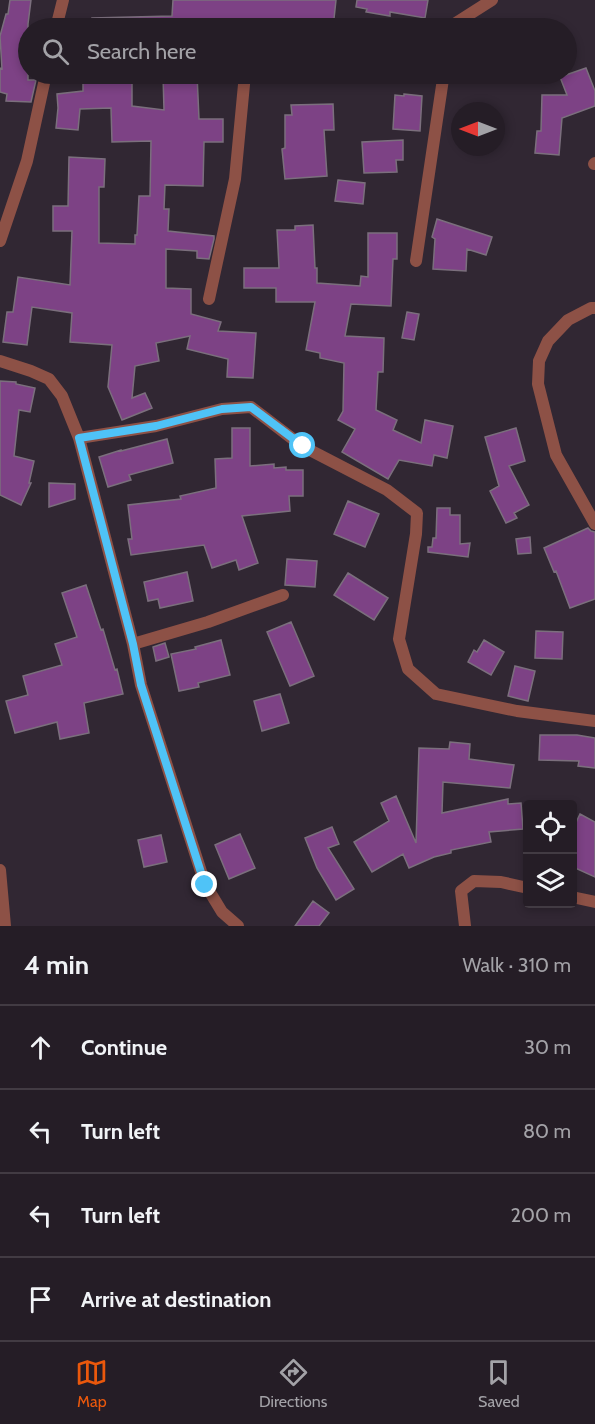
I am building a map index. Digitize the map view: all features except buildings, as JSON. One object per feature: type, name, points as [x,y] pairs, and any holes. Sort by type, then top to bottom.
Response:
[{"type":"street","points":[[58,18],[63,0]]},
{"type":"street","points":[[464,18],[492,0]]},
{"type":"street","points":[[0,241],[27,161],[44,84]]},
{"type":"street","points":[[209,299],[235,179],[244,84]]},
{"type":"street","points":[[416,261],[442,84]]},
{"type":"street","points":[[595,308],[568,320],[548,341],[539,362],[538,384],[556,455],[595,524]]},
{"type":"street","points":[[0,361],[49,379],[62,396],[79,438],[133,644],[141,685],[205,885],[222,912],[238,926]]},
{"type":"street","points":[[79,438],[156,426],[222,409],[251,407],[303,446],[387,490],[417,513],[416,534],[399,639],[408,669],[436,694],[517,711],[595,721]]},
{"type":"street","points":[[133,644],[208,622],[283,595]]},
{"type":"street","points":[[0,870],[5,926],[0,926]]},
{"type":"street","points":[[465,926],[461,891],[474,881],[501,882],[523,887]]},
{"type":"street","points":[[577,898],[595,902]]},
{"type":"route","points":[[205,885],[141,685],[133,644],[79,438],[156,426],[222,409],[251,407],[303,446]]}]
